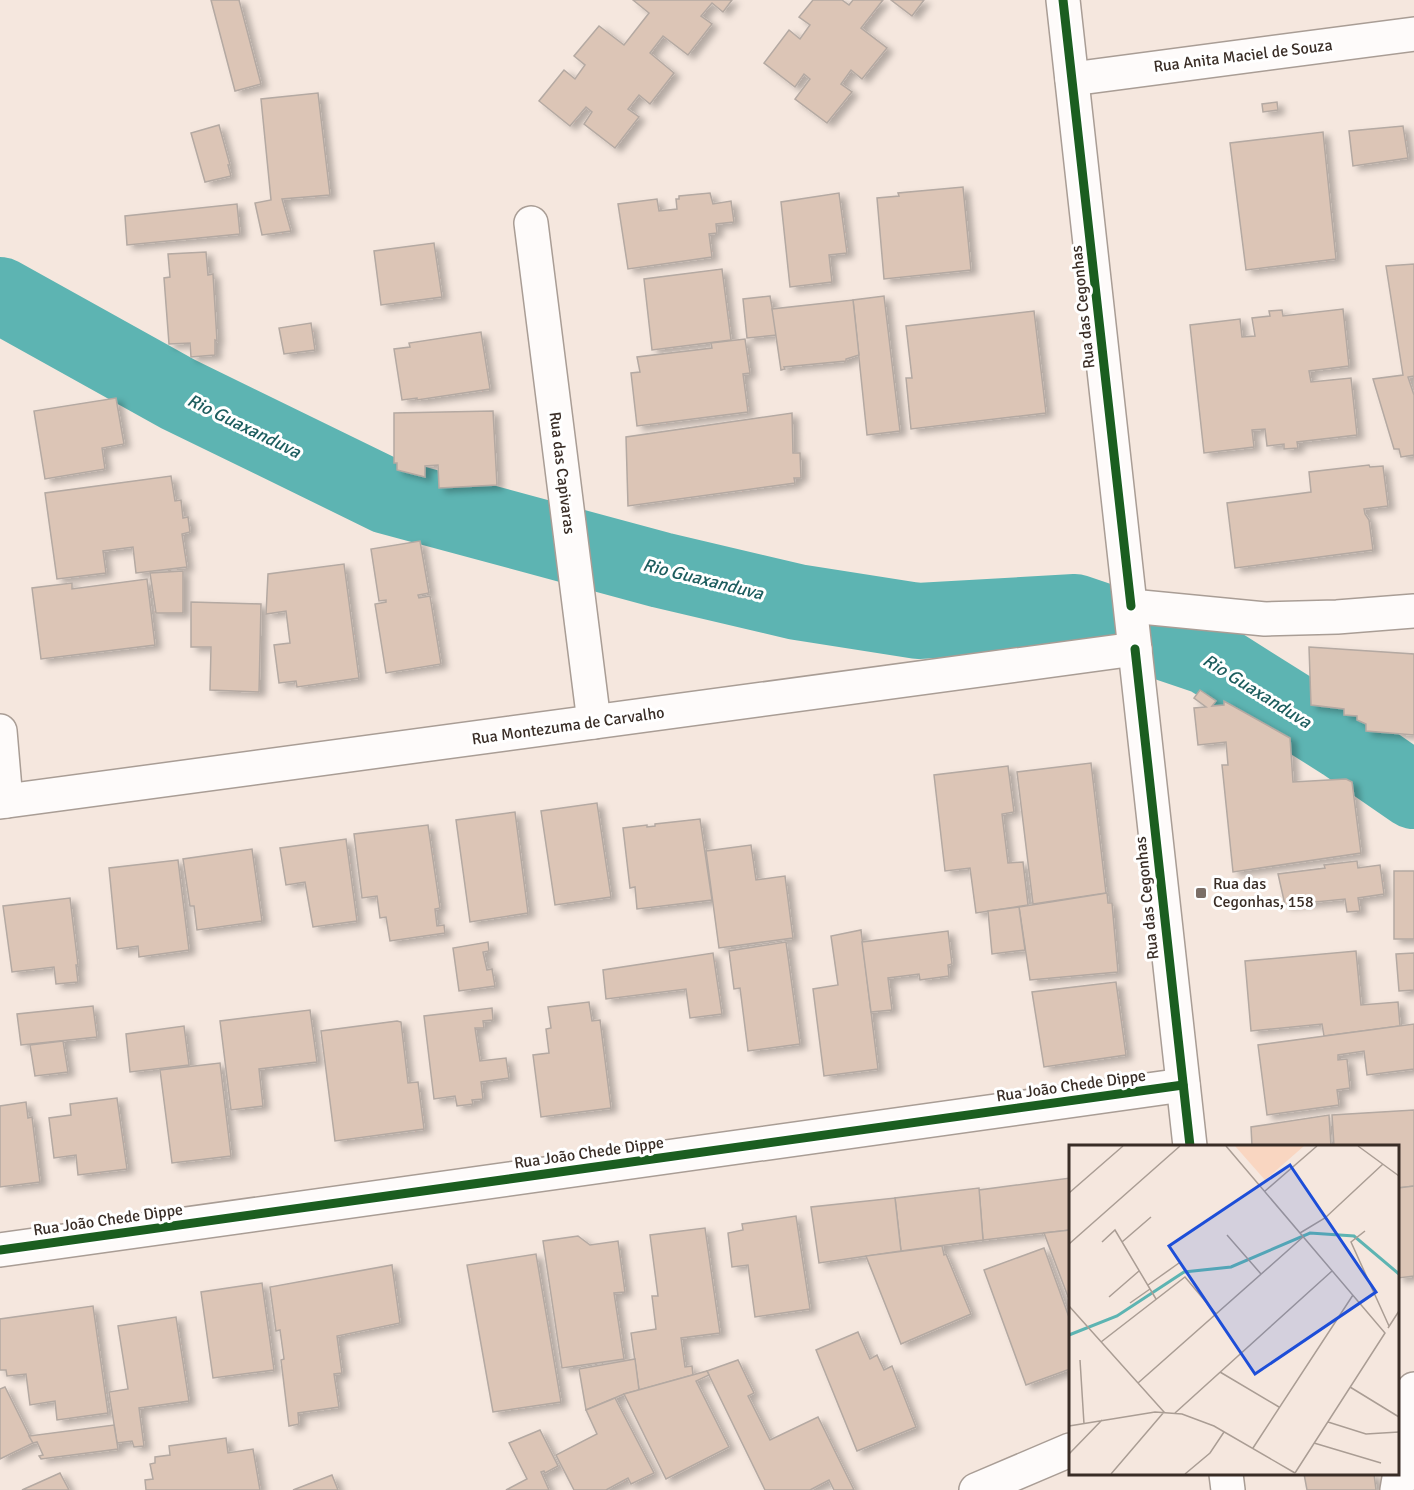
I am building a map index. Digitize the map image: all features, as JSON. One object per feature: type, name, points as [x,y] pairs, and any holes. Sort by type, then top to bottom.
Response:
[{"type":"street","name":"Rua das Cegonhas","points":[[1063,0],[1190,1145]]},
{"type":"street","name":"Rua Anita Maciel de Souza","points":[[1072,79],[1414,34]]},
{"type":"street","name":"Rua das Capivaras","points":[[531,223],[594,722]]},
{"type":"street","points":[[1131,609],[1265,619],[1337,617],[1414,611]]},
{"type":"street","name":"Rua Montezuma de Carvalho","points":[[3,802],[1135,647]]},
{"type":"street","points":[[0,731],[3,802]]},
{"type":"street","name":"Rua João Chede Dippe","points":[[0,1250],[1183,1085]]},
{"type":"street","points":[[1397,1490],[1414,1389]]},
{"type":"street","points":[[976,1490],[1069,1451]]},
{"type":"street","points":[[1226,1475],[1228,1490]]},
{"type":"building","points":[[211,0],[239,0],[261,84],[235,91]]},
{"type":"building","points":[[633,0],[732,0],[723,12],[712,3],[701,16],[712,24],[688,55],[663,36],[650,53],[674,73],[650,104],[639,95],[628,109],[639,117],[615,148],[584,124],[592,112],[586,107],[570,126],[539,101],[564,70],[575,79],[585,65],[574,56],[599,26],[624,45],[649,13]]},
{"type":"building","points":[[813,0],[842,0],[849,5],[853,0],[883,0],[861,28],[887,48],[862,79],[851,70],[841,84],[852,92],[827,123],[795,99],[810,79],[804,74],[795,87],[764,63],[789,30],[800,39],[810,25],[799,17]]},
{"type":"building","points":[[891,0],[924,0],[912,16]]},
{"type":"building","points":[[318,93],[330,195],[282,199],[291,231],[262,235],[255,203],[271,200],[261,99]]},
{"type":"building","points":[[1277,102],[1278,110],[1263,112],[1262,104]]},
{"type":"building","points":[[219,125],[231,176],[205,182],[191,133]]},
{"type":"building","points":[[1403,126],[1408,158],[1353,166],[1349,131]]},
{"type":"building","points":[[1323,132],[1336,259],[1246,270],[1230,143]]},
{"type":"building","points":[[963,187],[971,270],[884,279],[877,198],[899,196],[898,193]]},
{"type":"building","points":[[710,193],[713,204],[731,201],[734,222],[716,224],[717,233],[709,234],[712,257],[628,269],[618,204],[657,199],[659,211],[677,209],[676,199],[679,199],[679,196]]},
{"type":"building","points":[[839,193],[847,253],[829,255],[832,282],[790,287],[781,202]]},
{"type":"building","points":[[237,204],[240,234],[127,245],[125,216]]},
{"type":"building","points":[[434,243],[442,297],[381,305],[374,251]]},
{"type":"building","points":[[206,252],[208,275],[213,274],[217,341],[215,340],[215,355],[191,357],[190,343],[169,344],[164,278],[170,277],[168,254]]},
{"type":"building","points":[[1414,264],[1414,376],[1408,377],[1414,395],[1414,455],[1401,457],[1399,449],[1394,449],[1373,379],[1403,375],[1386,266]]},
{"type":"building","points":[[722,269],[731,340],[652,350],[644,279]]},
{"type":"building","points":[[770,296],[777,335],[747,338],[743,299]]},
{"type":"building","points":[[884,296],[900,431],[867,435],[853,300]]},
{"type":"building","points":[[853,300],[859,355],[846,359],[846,361],[784,367],[785,369],[781,370],[772,309]]},
{"type":"building","points":[[1343,309],[1349,366],[1309,371],[1311,382],[1351,378],[1357,435],[1297,442],[1298,448],[1284,449],[1284,444],[1267,446],[1265,429],[1252,430],[1254,447],[1204,453],[1190,325],[1240,319],[1242,337],[1255,336],[1252,318],[1270,316],[1269,311],[1282,310],[1283,316]]},
{"type":"building","points":[[1034,311],[1046,413],[911,429],[906,378],[912,378],[906,326]]},
{"type":"building","points":[[311,323],[315,350],[284,354],[279,328]]},
{"type":"building","points":[[481,332],[490,389],[417,400],[417,398],[402,400],[394,349],[410,347],[409,343]]},
{"type":"building","points":[[745,339],[750,373],[743,374],[748,412],[637,426],[631,373],[640,372],[637,357],[712,348],[711,343]]},
{"type":"building","points":[[116,398],[124,444],[102,448],[105,469],[45,479],[34,411]]},
{"type":"building","points":[[493,411],[497,485],[439,488],[438,465],[425,466],[425,477],[397,470],[397,463],[394,463],[394,413]]},
{"type":"building","points":[[792,413],[793,453],[800,453],[801,478],[794,478],[795,483],[628,506],[626,437]]},
{"type":"building","points":[[1369,465],[1370,467],[1383,466],[1388,506],[1364,509],[1369,520],[1373,550],[1235,568],[1227,503],[1311,492],[1309,472]]},
{"type":"building","points":[[171,476],[175,501],[181,500],[183,518],[188,517],[190,532],[182,534],[187,567],[136,573],[133,547],[103,551],[106,573],[57,579],[45,493]]},
{"type":"building","points":[[420,541],[429,593],[418,595],[419,598],[430,596],[441,664],[386,673],[375,604],[386,602],[386,600],[379,601],[371,549]]},
{"type":"building","points":[[344,564],[359,678],[297,687],[296,681],[279,683],[274,645],[290,643],[286,611],[266,614],[268,574]]},
{"type":"building","points":[[183,571],[183,613],[156,613],[150,573]]},
{"type":"building","points":[[147,579],[155,645],[41,659],[32,588],[72,583],[72,589]]},
{"type":"building","points":[[191,602],[261,604],[259,692],[210,690],[211,647],[191,647]]},
{"type":"building","points":[[1309,647],[1414,654],[1414,735],[1366,731],[1366,724],[1357,720],[1357,716],[1344,715],[1344,709],[1311,705]]},
{"type":"building","points":[[1200,690],[1216,701],[1212,706],[1224,705],[1224,701],[1290,738],[1293,782],[1346,779],[1352,782],[1361,853],[1233,872],[1222,765],[1228,765],[1226,742],[1198,745],[1194,708],[1206,707],[1194,698]]},
{"type":"building","points":[[1091,763],[1106,893],[1033,904],[1017,772]]},
{"type":"building","points":[[1008,766],[1014,812],[1002,814],[1008,863],[1023,862],[1028,905],[976,913],[970,868],[945,871],[934,775]]},
{"type":"building","points":[[597,803],[611,897],[555,905],[541,811]]},
{"type":"building","points":[[515,812],[528,913],[470,922],[456,820]]},
{"type":"building","points":[[700,819],[712,900],[637,909],[635,887],[630,888],[623,828]]},
{"type":"building","points":[[428,825],[440,908],[435,909],[437,926],[444,925],[445,933],[390,941],[386,917],[380,918],[377,896],[362,898],[354,834]]},
{"type":"building","points":[[346,839],[357,921],[313,927],[305,882],[286,885],[280,848]]},
{"type":"building","points":[[751,845],[756,880],[785,876],[793,938],[719,948],[706,851]]},
{"type":"building","points":[[252,849],[262,921],[197,930],[194,906],[190,906],[183,859]]},
{"type":"building","points":[[178,860],[189,950],[139,957],[138,946],[117,949],[109,868]]},
{"type":"building","points":[[1357,861],[1358,868],[1380,865],[1384,894],[1358,898],[1360,911],[1347,912],[1345,899],[1285,905],[1278,874]]},
{"type":"building","points":[[1394,871],[1414,871],[1414,939],[1394,939]]},
{"type":"building","points":[[1107,893],[1108,903],[1112,903],[1118,972],[1030,980],[1019,907]]},
{"type":"building","points":[[70,898],[78,982],[56,984],[54,967],[12,972],[3,906]]},
{"type":"building","points":[[1019,907],[1025,950],[992,954],[988,911]]},
{"type":"building","points":[[861,930],[878,1069],[824,1076],[813,989],[838,985],[831,936]]},
{"type":"building","points":[[948,931],[952,964],[948,965],[949,976],[920,980],[919,974],[888,978],[892,1010],[871,1012],[862,942]]},
{"type":"building","points":[[488,942],[489,951],[483,952],[487,970],[492,969],[495,986],[459,991],[453,948]]},
{"type":"building","points":[[786,942],[800,1044],[748,1051],[740,988],[734,989],[729,951]]},
{"type":"building","points":[[1356,951],[1361,1005],[1398,1002],[1400,1026],[1324,1036],[1322,1024],[1251,1031],[1245,961]]},
{"type":"building","points":[[713,953],[722,1014],[690,1018],[686,989],[606,999],[603,970]]},
{"type":"building","points":[[1414,953],[1414,990],[1399,991],[1396,954]]},
{"type":"building","points":[[1116,982],[1126,1055],[1044,1067],[1032,992]]},
{"type":"building","points":[[589,1002],[592,1021],[600,1020],[611,1108],[541,1117],[533,1055],[549,1053],[546,1029],[551,1028],[548,1007]]},
{"type":"building","points":[[93,1006],[97,1037],[21,1045],[17,1014]]},
{"type":"building","points":[[492,1008],[493,1020],[483,1021],[484,1028],[475,1028],[480,1061],[506,1058],[509,1078],[481,1082],[483,1099],[472,1100],[473,1104],[457,1106],[455,1096],[434,1099],[424,1016]]},
{"type":"building","points":[[310,1010],[317,1062],[259,1069],[263,1106],[231,1110],[220,1021]]},
{"type":"building","points":[[401,1022],[408,1083],[418,1082],[424,1129],[335,1141],[321,1031]]},
{"type":"building","points":[[1414,1024],[1414,1069],[1367,1075],[1364,1051],[1338,1055],[1338,1060],[1347,1059],[1350,1088],[1337,1090],[1339,1105],[1267,1115],[1258,1045]]},
{"type":"building","points":[[184,1026],[189,1065],[130,1072],[126,1034]]},
{"type":"building","points":[[63,1041],[68,1072],[35,1076],[30,1045]]},
{"type":"building","points":[[220,1063],[231,1156],[172,1163],[160,1070]]},
{"type":"building","points":[[117,1098],[127,1169],[78,1175],[76,1155],[54,1158],[49,1118],[71,1115],[70,1104]]},
{"type":"building","points":[[26,1102],[28,1118],[32,1117],[40,1182],[0,1187],[0,1106]]},
{"type":"building","points":[[1414,1110],[1414,1186],[1399,1188],[1399,1145],[1334,1145],[1332,1115]]},
{"type":"building","points":[[1329,1115],[1331,1145],[1252,1145],[1251,1127]]},
{"type":"building","points":[[1069,1178],[1069,1230],[983,1240],[979,1190]]},
{"type":"building","points":[[1414,1186],[1414,1276],[1399,1278],[1399,1188]]},
{"type":"building","points":[[979,1188],[983,1240],[901,1251],[895,1198]]},
{"type":"building","points":[[895,1198],[901,1251],[819,1263],[811,1207]]},
{"type":"building","points":[[796,1216],[810,1309],[755,1317],[748,1265],[732,1267],[728,1233],[743,1230],[742,1224]]},
{"type":"building","points":[[705,1228],[720,1333],[681,1338],[685,1367],[692,1366],[693,1375],[639,1390],[631,1333],[656,1329],[652,1296],[658,1296],[650,1235]]},
{"type":"building","points":[[1069,1230],[1069,1299],[1044,1233]]},
{"type":"building","points":[[578,1236],[590,1245],[618,1241],[625,1292],[614,1293],[624,1359],[562,1368],[543,1241]]},
{"type":"building","points":[[942,1246],[971,1314],[901,1344],[866,1256]]},
{"type":"building","points":[[1044,1248],[1069,1317],[1069,1369],[1026,1385],[984,1270]]},
{"type":"building","points":[[536,1254],[561,1402],[493,1412],[467,1265]]},
{"type":"building","points":[[392,1265],[400,1323],[337,1336],[342,1373],[334,1374],[339,1407],[298,1413],[299,1424],[289,1426],[281,1360],[284,1359],[280,1330],[276,1331],[270,1287]]},
{"type":"building","points":[[262,1283],[274,1370],[213,1378],[201,1292]]},
{"type":"building","points":[[93,1306],[108,1413],[57,1420],[55,1401],[30,1405],[26,1374],[7,1376],[6,1370],[0,1370],[0,1319]]},
{"type":"building","points":[[176,1317],[189,1401],[139,1408],[144,1446],[134,1447],[132,1441],[117,1443],[109,1392],[128,1389],[118,1326]]},
{"type":"building","points":[[858,1332],[870,1359],[877,1355],[884,1370],[892,1366],[916,1427],[857,1451],[816,1350]]},
{"type":"building","points":[[635,1359],[639,1390],[586,1410],[579,1369]]},
{"type":"building","points":[[738,1360],[754,1393],[748,1396],[770,1440],[818,1417],[854,1490],[834,1490],[829,1480],[810,1490],[765,1490],[707,1371]]},
{"type":"building","points":[[707,1371],[709,1375],[696,1381],[729,1447],[666,1479],[624,1394]]},
{"type":"building","points":[[5,1387],[33,1443],[0,1459],[0,1389]]},
{"type":"building","points":[[615,1398],[654,1473],[631,1484],[628,1478],[606,1490],[574,1490],[556,1455],[597,1434],[586,1410]]},
{"type":"building","points":[[114,1425],[118,1449],[41,1459],[39,1456],[43,1455],[37,1442],[33,1443],[29,1436]]},
{"type":"building","points":[[540,1430],[558,1466],[545,1473],[541,1472],[549,1490],[506,1490],[527,1479],[509,1443]]},
{"type":"building","points":[[226,1438],[228,1453],[253,1449],[260,1490],[146,1490],[145,1480],[153,1479],[150,1464],[155,1463],[155,1457],[170,1455],[169,1446]]},
{"type":"building","points":[[60,1473],[69,1490],[22,1490]]},
{"type":"building","points":[[332,1475],[338,1490],[293,1490]]},
{"type":"building","points":[[1304,1475],[1374,1475],[1376,1490],[1307,1490]]},
{"type":"waterway","name":"Rio Guaxanduva","points":[[0,295],[178,394],[387,496],[661,570],[797,602],[918,621],[1075,612],[1208,657],[1343,742],[1414,791]]},
{"type":"cycle path","points":[[1063,0],[1131,606]]},
{"type":"cycle path","points":[[1135,649],[1190,1145]]},
{"type":"cycle path","points":[[0,1250],[1183,1085]]},
{"type":"place","name":"Rua das Cegonhas, 158","points":[[1201,893]]}]
